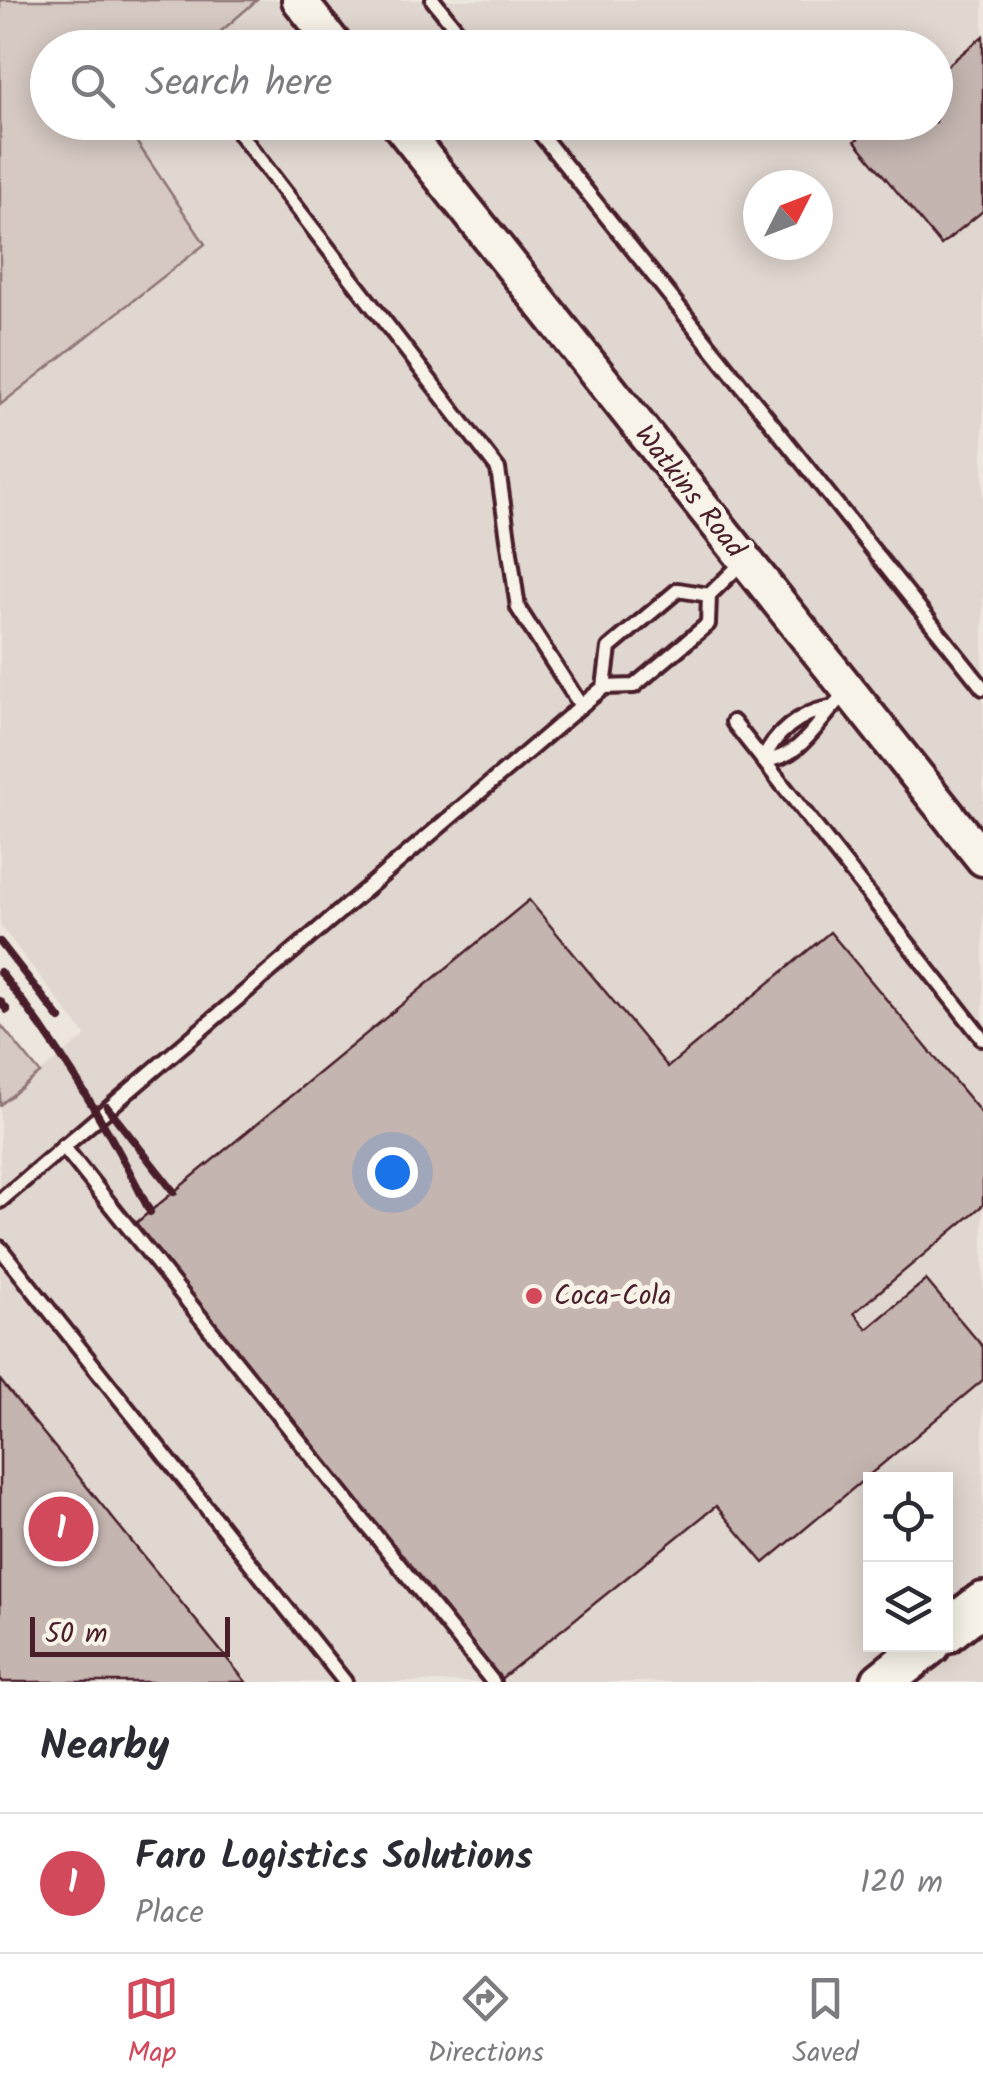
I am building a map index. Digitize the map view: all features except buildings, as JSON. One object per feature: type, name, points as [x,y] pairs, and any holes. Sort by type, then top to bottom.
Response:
[{"type":"main road","points":[[953,1627],[982,1605]]},
{"type":"main road","points":[[882,1682],[920,1652]]},
{"type":"street","points":[[300,0],[324,30]]},
{"type":"street","name":"Watkins Road","points":[[410,140],[744,561],[839,700],[983,859]]},
{"type":"lane","points":[[433,0],[457,30]]},
{"type":"lane","points":[[245,140],[498,469],[518,608],[581,706]]},
{"type":"lane","points":[[545,140],[983,688]]},
{"type":"lane","points":[[0,1200],[581,706],[604,688],[634,686],[708,624],[709,595],[744,561]]},
{"type":"lane","points":[[604,688],[609,648],[678,590],[709,595]]},
{"type":"lane","points":[[764,760],[770,744],[808,712],[839,700]]},
{"type":"lane","points":[[733,722],[983,1039]]},
{"type":"lane","points":[[63,1146],[493,1682]]},
{"type":"lane","points":[[0,1248],[345,1682]]},
{"type":"shaded area","points":[[0,0],[257,0],[223,30],[30,30],[30,140],[135,140],[205,244],[0,405]]},
{"type":"shaded area","points":[[257,0],[983,0],[983,1682],[0,1682],[0,1105],[86,1036],[0,925],[0,405],[205,244],[135,140],[953,140],[953,30],[223,30]]},
{"type":"shaded area","points":[[0,1024],[40,1073],[0,1105]]},
{"type":"railway","points":[[0,942],[60,1019]]},
{"type":"railway","points":[[0,972],[82,1088],[150,1212]]},
{"type":"railway","points":[[0,1001],[7,1010]]},
{"type":"railway","points":[[107,1107],[174,1192]]},
{"type":"place","name":"Coca-Cola","points":[[534,1296]]},
{"type":"place","name":"Faro Logistics Solutions","points":[[61,1529]]}]
